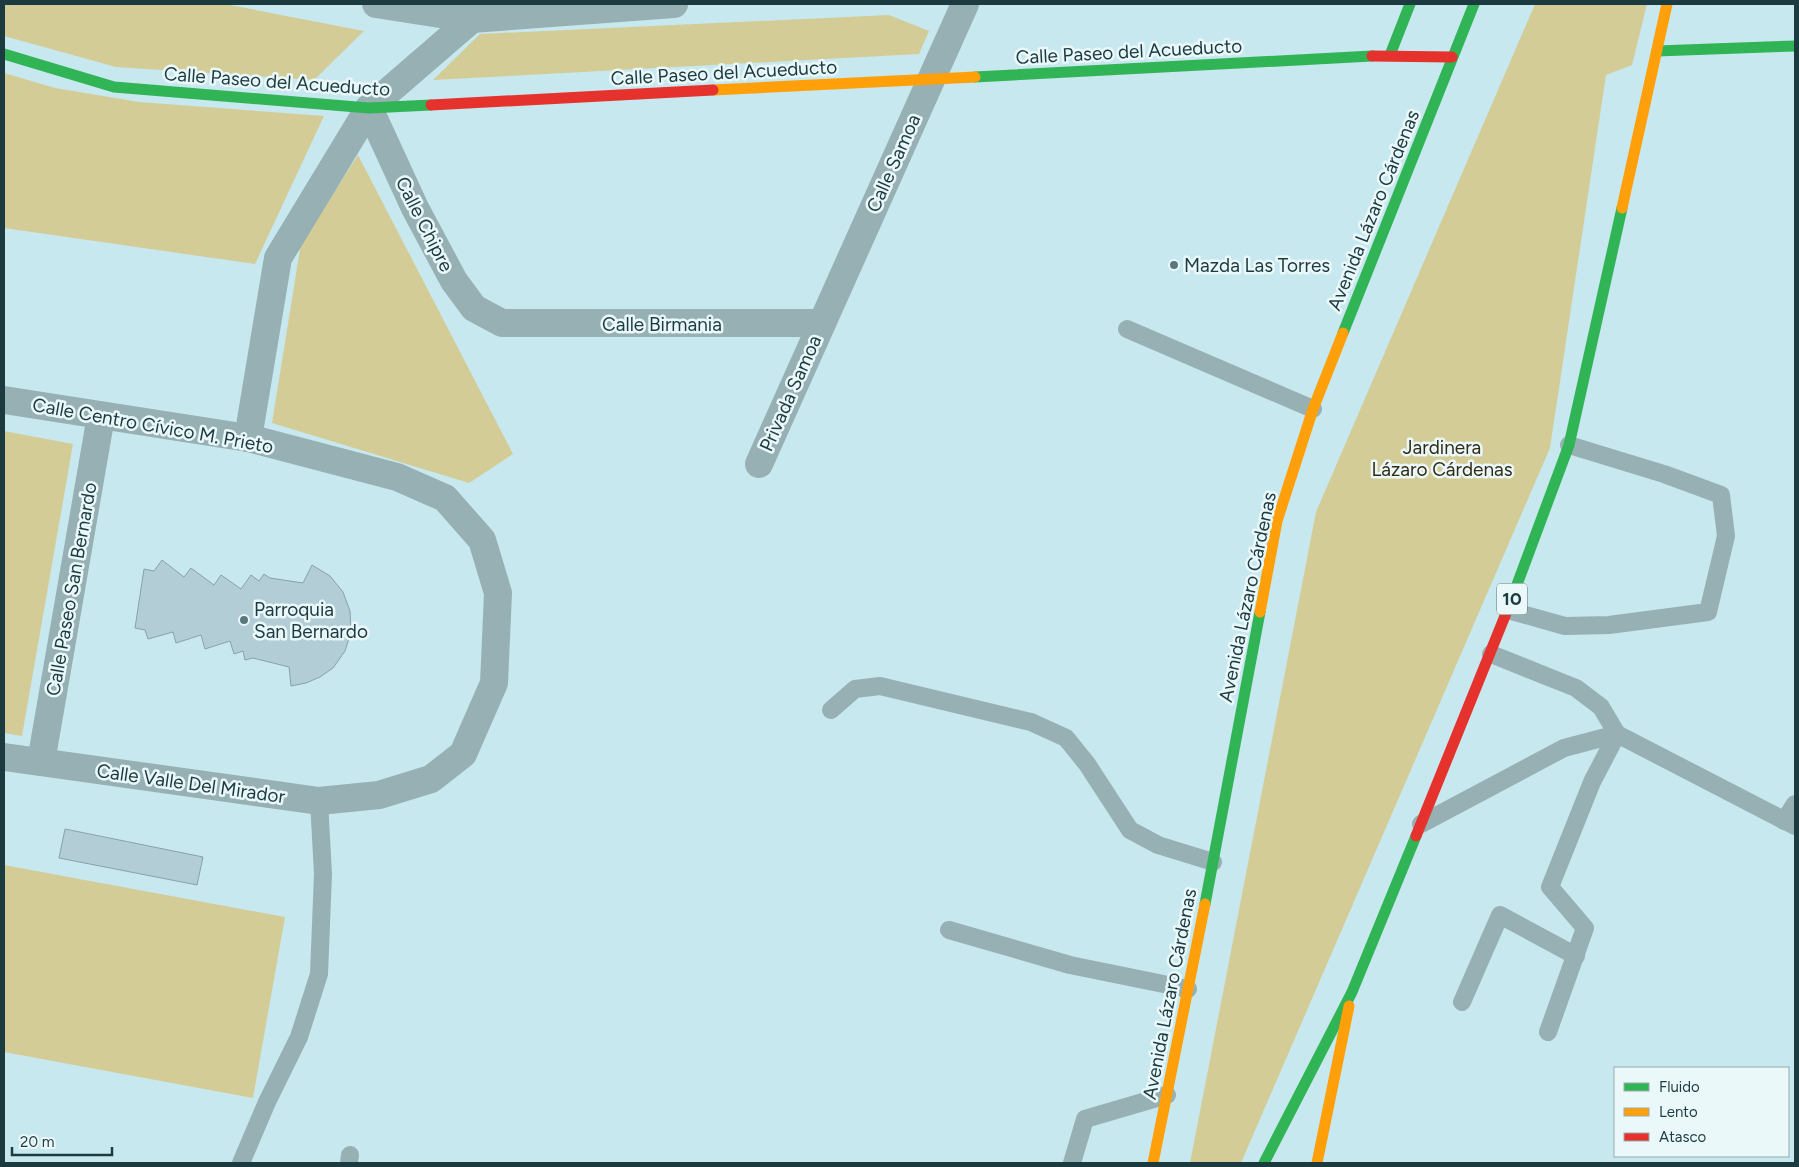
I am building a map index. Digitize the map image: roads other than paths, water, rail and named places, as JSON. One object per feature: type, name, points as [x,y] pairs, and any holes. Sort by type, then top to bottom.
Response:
[{"type":"main road","points":[[1390,55],[1410,4]]},
{"type":"main road","name":"Avenida Lázaro Cárdenas","points":[[1153,1163],[1214,862],[1277,521],[1314,409],[1474,4]]},
{"type":"main road","name":"10","points":[[1264,1163],[1352,992],[1491,654],[1570,445],[1667,4]]},
{"type":"main road","points":[[1657,51],[1795,46]]},
{"type":"main road","name":"Calle Paseo del Acueducto","points":[[4,54],[114,87],[368,108],[1390,55],[1452,57]]},
{"type":"main road","points":[[1317,1163],[1352,992]]},
{"type":"street","points":[[376,4],[475,11],[674,4]]},
{"type":"street","name":"Calle Samoa","points":[[822,323],[965,4]]},
{"type":"street","points":[[248,438],[278,258],[368,108],[475,11]]},
{"type":"street","name":"Calle Chipre","points":[[368,108],[415,208],[454,281],[474,308],[502,323]]},
{"type":"street","name":"Calle Birmania","points":[[502,323],[822,323]]},
{"type":"street","name":"Privada Samoa","points":[[759,464],[822,323]]},
{"type":"street","name":"Calle Centro Cívico M. Prieto","points":[[4,400],[248,438],[397,478],[445,498]]},
{"type":"street","name":"Calle Paseo San Bernardo","points":[[41,762],[101,416]]},
{"type":"street","name":"Calle Valle Del Mirador","points":[[4,757],[319,802],[379,795],[430,779],[463,754],[494,683],[498,593],[482,540],[445,498]]},
{"type":"lane","points":[[1127,329],[1314,409]]},
{"type":"lane","points":[[1508,610],[1566,626],[1610,625],[1708,612],[1726,536],[1721,495],[1664,474],[1570,445]]},
{"type":"lane","points":[[1491,654],[1576,688],[1601,707],[1617,734],[1789,823],[1795,804]]},
{"type":"lane","points":[[831,710],[855,688],[880,686],[1031,722],[1066,738],[1087,764],[1130,830],[1158,846],[1214,862]]},
{"type":"lane","points":[[1421,824],[1564,748],[1617,734]]},
{"type":"lane","points":[[1548,1032],[1586,928],[1550,887],[1592,782],[1617,734]]},
{"type":"lane","points":[[241,1163],[267,1102],[299,1037],[319,974],[322,874],[319,802]]},
{"type":"lane","points":[[1462,1002],[1500,915],[1576,956]]},
{"type":"lane","points":[[949,930],[1070,965],[1188,989]]},
{"type":"lane","points":[[1072,1163],[1085,1119],[1167,1094]]},
{"type":"place","name":"Mazda Las Torres","points":[[1174,265]]},
{"type":"place","name":"Parroquia San Bernardo","points":[[244,620]]},
{"type":"park label","name":"Jardinera Lázaro Cárdenas","points":[[1442,458]]}]
